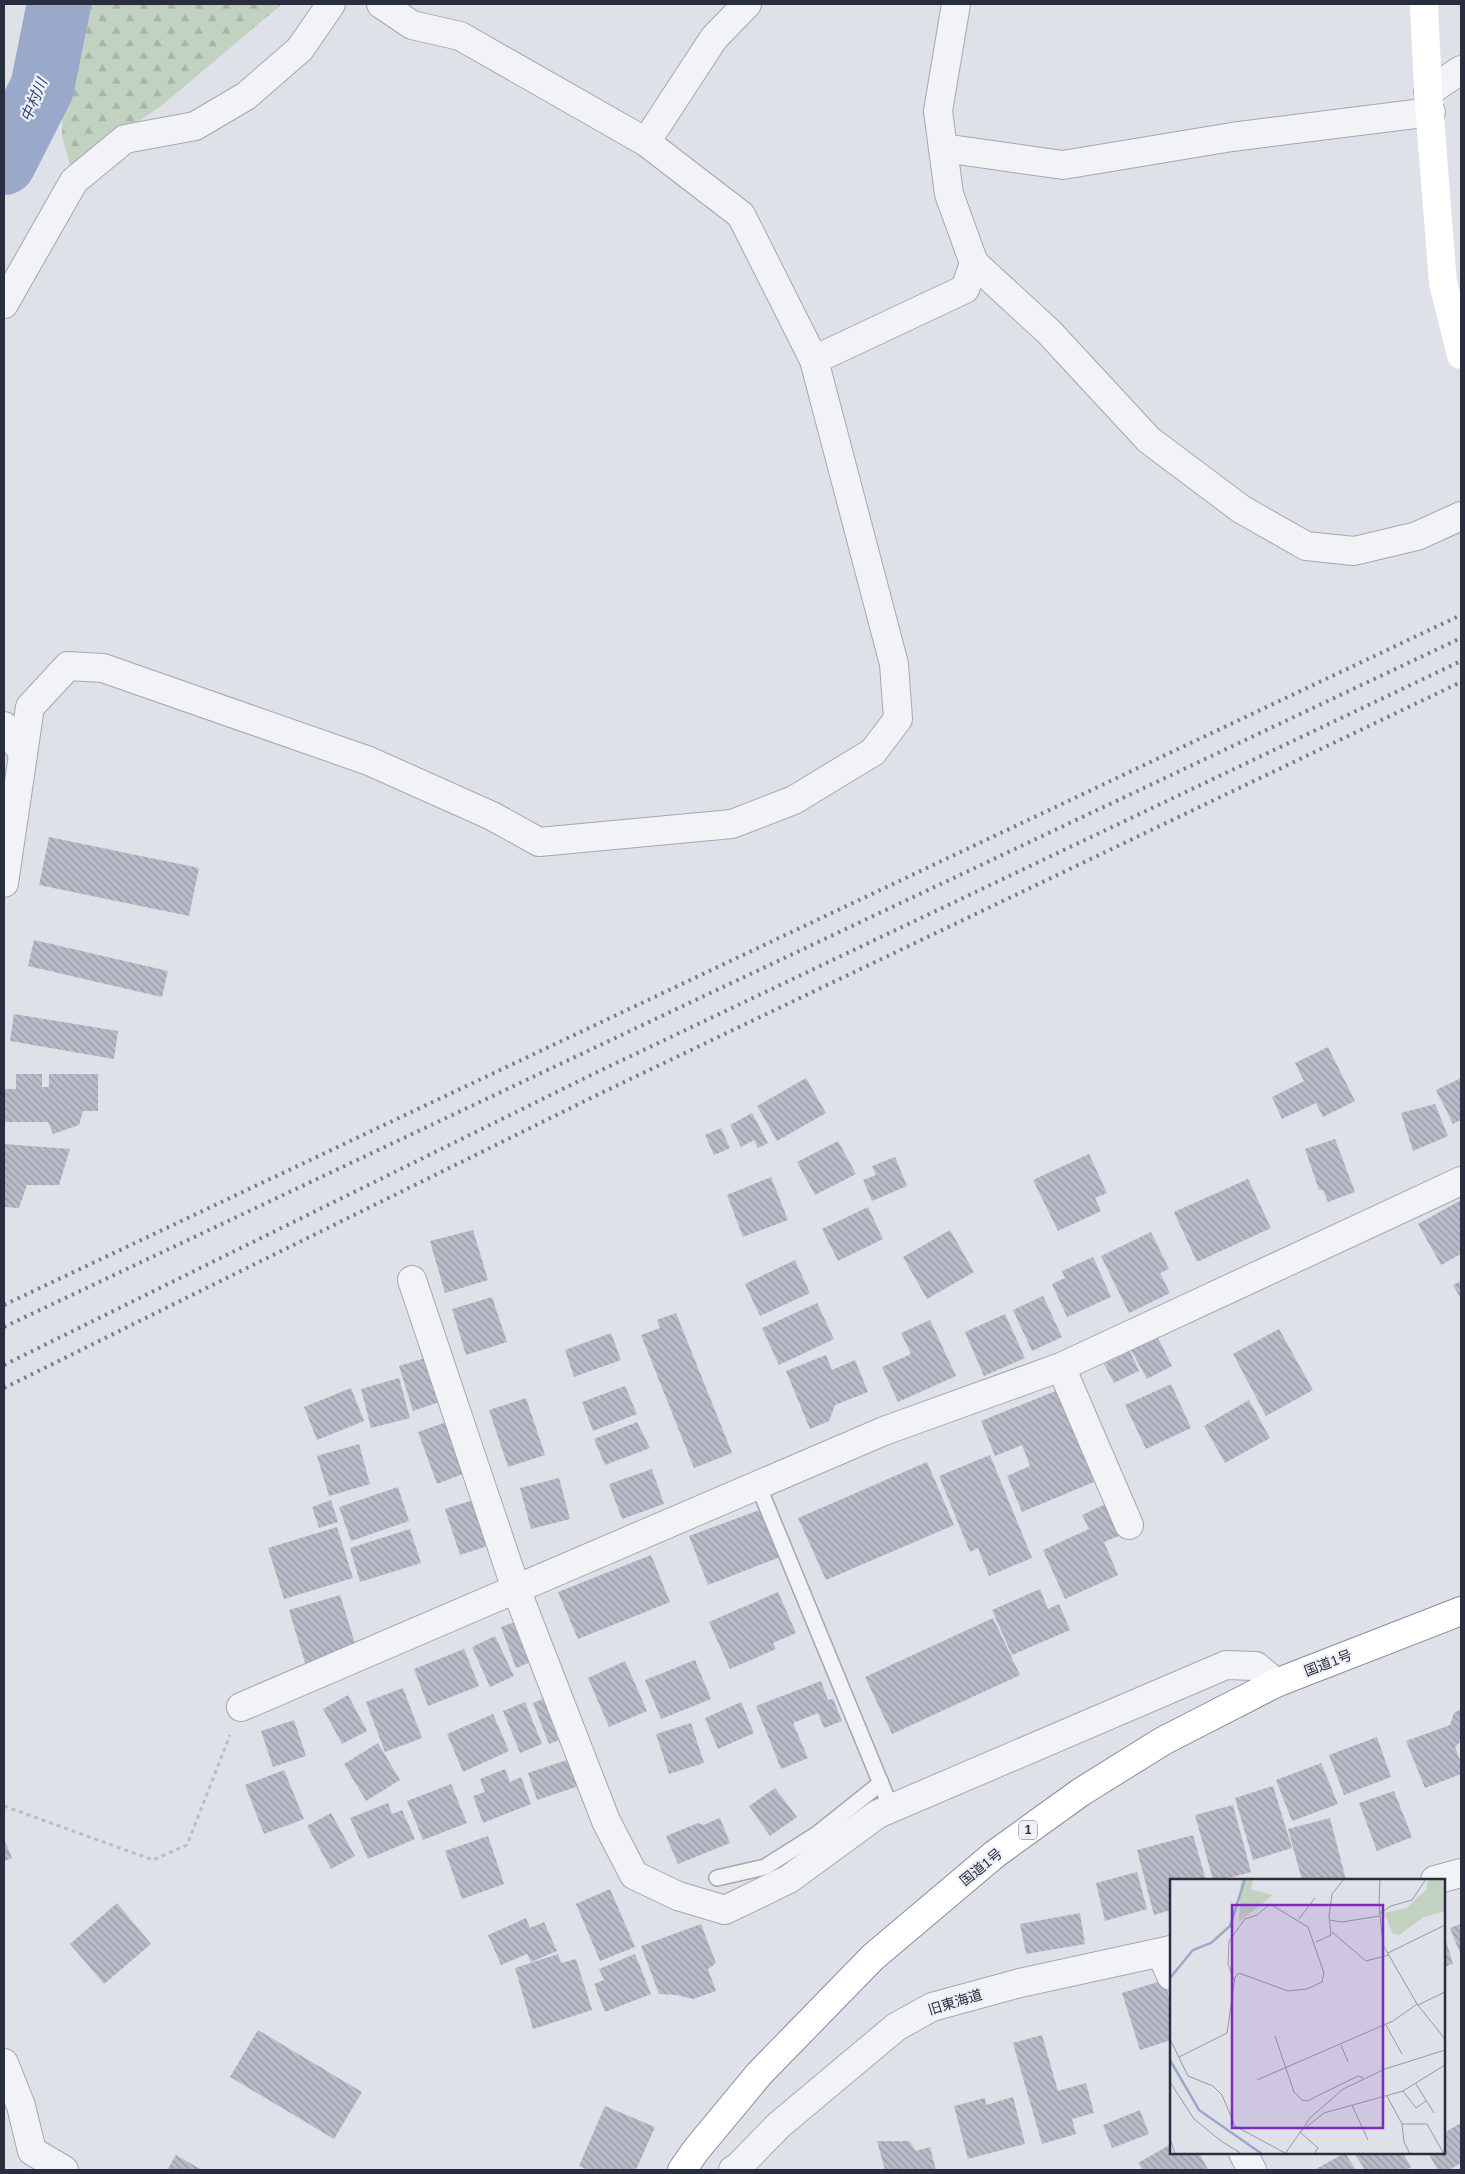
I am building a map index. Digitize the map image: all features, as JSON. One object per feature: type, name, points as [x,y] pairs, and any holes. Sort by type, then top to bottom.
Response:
[{"type":"main road","points":[[1424,4],[1443,284],[1461,355]]},
{"type":"main road","name":"国道1号","points":[[682,2170],[696,2150],[759,2074],[873,1957],[995,1854],[1081,1792],[1163,1741],[1276,1683],[1461,1611]]},
{"type":"street","points":[[4,304],[74,181],[125,139],[195,126],[246,96],[300,49],[331,4]]},
{"type":"street","points":[[4,883],[30,707],[68,666],[103,668],[368,761],[492,816],[539,842],[732,824],[794,800],[873,752],[898,719],[894,664],[814,360],[741,215],[646,142],[460,36],[412,25],[381,4]]},
{"type":"street","points":[[646,142],[714,38],[747,4]]},
{"type":"street","points":[[956,4],[938,111],[949,194],[974,263],[1049,332],[1149,440],[1241,509],[1306,546],[1354,551],[1417,536],[1461,516]]},
{"type":"street","points":[[943,148],[1064,165],[1232,138],[1430,102],[1461,70]]},
{"type":"street","points":[[814,360],[965,289],[974,263]]},
{"type":"street","points":[[4,726],[22,753]]},
{"type":"street","points":[[241,1707],[884,1431],[1061,1367],[1461,1181]]},
{"type":"street","points":[[412,1280],[516,1589],[606,1821],[634,1875],[678,1896],[725,1910],[788,1879],[878,1814],[1226,1665],[1256,1666],[1276,1683]]},
{"type":"street","points":[[1061,1367],[1129,1525]]},
{"type":"street","points":[[1439,1879],[1461,1873]]},
{"type":"street","name":"旧東海道","points":[[732,2170],[737,2168],[779,2125],[896,2027],[932,2007],[1020,1983],[1168,1960]]},
{"type":"street","points":[[4,2062],[21,2106],[32,2152],[64,2170]]},
{"type":"street","points":[[1244,2154],[1252,2170]]},
{"type":"lane","points":[[758,1485],[891,1808]]},
{"type":"lane","points":[[718,1878],[765,1867],[817,1834],[880,1783]]},
{"type":"path","points":[[4,1806],[154,1860],[187,1845],[241,1707]]},
{"type":"green space","points":[[64,4],[282,4],[160,107],[70,165],[62,137]]},
{"type":"building","points":[[49,837],[199,868],[189,916],[39,885]]},
{"type":"building","points":[[34,940],[168,971],[162,997],[28,966]]},
{"type":"building","points":[[14,1014],[118,1031],[114,1059],[10,1041]]},
{"type":"building","points":[[1328,1047],[1355,1101],[1323,1117],[1316,1103],[1282,1119],[1272,1097],[1304,1081],[1295,1063]]},
{"type":"building","points":[[16,1074],[42,1074],[42,1087],[49,1087],[49,1074],[98,1074],[98,1111],[83,1111],[79,1125],[53,1134],[48,1122],[4,1122],[4,1089],[16,1089]]},
{"type":"building","points":[[806,1078],[826,1113],[777,1141],[757,1106]]},
{"type":"building","points":[[1461,1078],[1461,1120],[1453,1124],[1436,1090]]},
{"type":"building","points":[[1435,1104],[1448,1136],[1413,1151],[1401,1113]]},
{"type":"building","points":[[752,1113],[768,1143],[758,1148],[754,1140],[741,1147],[730,1125]]},
{"type":"building","points":[[721,1128],[730,1148],[714,1155],[705,1135]]},
{"type":"building","points":[[1335,1139],[1355,1192],[1328,1202],[1323,1190],[1319,1190],[1305,1149]]},
{"type":"building","points":[[838,1141],[856,1174],[815,1195],[797,1162]]},
{"type":"building","points":[[4,1144],[70,1149],[59,1185],[27,1185],[19,1208],[4,1207]]},
{"type":"building","points":[[1089,1154],[1107,1193],[1095,1198],[1101,1211],[1058,1231],[1033,1180]]},
{"type":"building","points":[[895,1157],[907,1186],[872,1201],[863,1180],[876,1175],[872,1166]]},
{"type":"building","points":[[771,1177],[788,1220],[743,1237],[727,1195]]},
{"type":"building","points":[[1248,1179],[1271,1228],[1197,1262],[1174,1212]]},
{"type":"building","points":[[1461,1200],[1461,1254],[1441,1265],[1418,1224]]},
{"type":"building","points":[[868,1207],[883,1239],[838,1261],[822,1229]]},
{"type":"building","points":[[473,1230],[488,1280],[445,1293],[430,1241]]},
{"type":"building","points":[[950,1230],[974,1272],[927,1299],[903,1257]]},
{"type":"building","points":[[1151,1232],[1169,1269],[1160,1273],[1170,1293],[1129,1313],[1101,1256]]},
{"type":"building","points":[[1093,1257],[1111,1297],[1067,1317],[1052,1284],[1065,1278],[1062,1271]]},
{"type":"building","points":[[795,1260],[810,1293],[760,1316],[745,1284]]},
{"type":"building","points":[[1461,1281],[1461,1299],[1453,1285]]},
{"type":"building","points":[[1043,1296],[1062,1337],[1032,1351],[1013,1310]]},
{"type":"building","points":[[492,1297],[507,1342],[466,1355],[452,1309]]},
{"type":"building","points":[[817,1303],[834,1339],[779,1365],[762,1328]]},
{"type":"building","points":[[676,1313],[732,1453],[694,1468],[641,1335],[660,1328],[657,1320]]},
{"type":"building","points":[[1005,1314],[1025,1358],[984,1376],[965,1332]]},
{"type":"building","points":[[930,1320],[956,1376],[898,1402],[882,1367],[911,1354],[901,1333]]},
{"type":"building","points":[[1279,1329],[1313,1390],[1266,1416],[1233,1354]]},
{"type":"building","points":[[611,1333],[621,1360],[574,1377],[565,1350]]},
{"type":"building","points":[[1157,1336],[1172,1366],[1147,1379],[1131,1350]]},
{"type":"building","points":[[1130,1351],[1139,1371],[1114,1383],[1104,1364]]},
{"type":"building","points":[[826,1355],[832,1370],[855,1360],[868,1392],[835,1405],[829,1421],[810,1429],[786,1371]]},
{"type":"building","points":[[428,1357],[442,1401],[413,1411],[399,1366]]},
{"type":"building","points":[[399,1378],[410,1418],[371,1428],[361,1389]]},
{"type":"building","points":[[1171,1384],[1191,1428],[1146,1449],[1125,1405]]},
{"type":"building","points":[[625,1386],[637,1414],[593,1431],[582,1402]]},
{"type":"building","points":[[351,1388],[364,1421],[317,1440],[304,1407]]},
{"type":"building","points":[[1063,1388],[1101,1479],[1022,1512],[1007,1476],[1030,1466],[1022,1445],[995,1456],[981,1421]]},
{"type":"building","points":[[526,1398],[545,1455],[508,1467],[489,1410]]},
{"type":"building","points":[[1249,1400],[1270,1438],[1225,1463],[1204,1426]]},
{"type":"building","points":[[449,1421],[468,1472],[437,1484],[418,1432]]},
{"type":"building","points":[[637,1422],[650,1448],[605,1465],[594,1439]]},
{"type":"building","points":[[359,1444],[370,1484],[329,1496],[317,1456]]},
{"type":"building","points":[[990,1455],[1032,1558],[989,1576],[978,1548],[970,1552],[939,1476]]},
{"type":"building","points":[[927,1462],[954,1525],[826,1580],[798,1518]]},
{"type":"building","points":[[652,1469],[664,1504],[622,1519],[609,1484]]},
{"type":"building","points":[[559,1478],[570,1519],[531,1529],[520,1488]]},
{"type":"building","points":[[398,1487],[409,1521],[351,1541],[339,1507]]},
{"type":"building","points":[[479,1498],[494,1544],[460,1555],[445,1509]]},
{"type":"building","points":[[331,1500],[338,1522],[319,1528],[312,1507]]},
{"type":"building","points":[[1110,1502],[1124,1534],[1104,1542],[1118,1575],[1065,1599],[1043,1550],[1089,1529],[1082,1515]]},
{"type":"building","points":[[762,1509],[780,1557],[708,1585],[689,1536]]},
{"type":"building","points":[[337,1527],[353,1578],[284,1599],[268,1548]]},
{"type":"building","points":[[410,1529],[421,1563],[360,1582],[350,1548]]},
{"type":"building","points":[[651,1555],[670,1602],[578,1639],[558,1592]]},
{"type":"building","points":[[1040,1589],[1048,1609],[1059,1604],[1070,1630],[1012,1655],[992,1610]]},
{"type":"building","points":[[778,1592],[796,1633],[773,1643],[776,1649],[730,1669],[709,1622]]},
{"type":"building","points":[[340,1595],[357,1650],[306,1666],[289,1610]]},
{"type":"building","points":[[993,1618],[1020,1675],[892,1734],[865,1677]]},
{"type":"building","points":[[521,1620],[536,1660],[516,1668],[501,1627]]},
{"type":"building","points":[[495,1636],[514,1676],[490,1687],[472,1647]]},
{"type":"building","points":[[464,1649],[479,1686],[428,1706],[414,1669]]},
{"type":"building","points":[[695,1660],[711,1699],[661,1719],[645,1680]]},
{"type":"building","points":[[625,1661],[647,1711],[609,1727],[588,1678]]},
{"type":"building","points":[[821,1681],[828,1700],[833,1699],[842,1721],[824,1728],[818,1713],[793,1723],[808,1758],[781,1769],[756,1706]]},
{"type":"building","points":[[403,1688],[422,1738],[385,1752],[366,1702]]},
{"type":"building","points":[[348,1695],[367,1731],[342,1744],[323,1709]]},
{"type":"building","points":[[550,1696],[567,1737],[549,1744],[533,1703]]},
{"type":"building","points":[[525,1702],[542,1744],[520,1753],[503,1711]]},
{"type":"building","points":[[741,1702],[754,1733],[718,1749],[705,1718]]},
{"type":"building","points":[[1461,1709],[1461,1746],[1460,1742],[1455,1747],[1461,1762],[1461,1774],[1425,1788],[1406,1741],[1450,1725],[1454,1713]]},
{"type":"building","points":[[493,1714],[509,1751],[463,1772],[447,1734]]},
{"type":"building","points":[[294,1720],[306,1756],[273,1767],[261,1731]]},
{"type":"building","points":[[691,1723],[704,1763],[669,1774],[656,1734]]},
{"type":"building","points":[[1377,1737],[1391,1777],[1344,1795],[1329,1755]]},
{"type":"building","points":[[378,1743],[400,1780],[366,1801],[344,1764]]},
{"type":"building","points":[[573,1758],[582,1785],[537,1800],[528,1773]]},
{"type":"building","points":[[1321,1763],[1338,1804],[1292,1821],[1276,1780]]},
{"type":"building","points":[[505,1769],[510,1782],[521,1777],[531,1804],[483,1823],[473,1796],[485,1792],[480,1779]]},
{"type":"building","points":[[284,1770],[304,1819],[264,1834],[245,1785]]},
{"type":"building","points":[[451,1784],[467,1823],[423,1840],[407,1801]]},
{"type":"building","points":[[1273,1786],[1292,1848],[1253,1860],[1235,1798]]},
{"type":"building","points":[[775,1788],[797,1817],[770,1836],[749,1806]]},
{"type":"building","points":[[1394,1791],[1412,1837],[1377,1851],[1359,1803]]},
{"type":"building","points":[[388,1803],[392,1814],[402,1810],[415,1839],[368,1859],[350,1818]]},
{"type":"building","points":[[1233,1805],[1251,1872],[1225,1879],[1213,1879],[1195,1815]]},
{"type":"building","points":[[331,1813],[355,1856],[331,1869],[307,1826]]},
{"type":"building","points":[[720,1818],[730,1843],[678,1864],[666,1836],[698,1823],[703,1825]]},
{"type":"building","points":[[1330,1818],[1346,1879],[1302,1879],[1288,1829]]},
{"type":"building","points":[[1193,1835],[1206,1879],[1170,1879],[1170,1910],[1154,1915],[1137,1850]]},
{"type":"building","points":[[488,1836],[504,1884],[462,1899],[445,1851]]},
{"type":"building","points":[[4,1839],[12,1858],[4,1861]]},
{"type":"building","points":[[1137,1872],[1147,1909],[1105,1921],[1096,1883]]},
{"type":"building","points":[[610,1889],[635,1947],[600,1961],[576,1904]]},
{"type":"building","points":[[117,1903],[151,1944],[104,1984],[70,1944]]},
{"type":"building","points":[[1080,1913],[1085,1944],[1026,1954],[1020,1924]]},
{"type":"building","points":[[526,1918],[530,1928],[544,1922],[557,1951],[531,1962],[527,1954],[501,1965],[488,1935]]},
{"type":"building","points":[[701,1924],[716,1963],[708,1969],[716,1991],[693,1999],[677,1995],[659,1994],[641,1946]]},
{"type":"building","points":[[1461,1924],[1461,1956],[1450,1928]]},
{"type":"building","points":[[1445,1937],[1453,1964],[1445,1967]]},
{"type":"building","points":[[558,1954],[561,1963],[576,1959],[592,2010],[533,2029],[515,1968]]},
{"type":"building","points":[[635,1954],[651,1994],[605,2012],[594,1984],[604,1980],[599,1969]]},
{"type":"building","points":[[1164,1980],[1170,2000],[1170,2040],[1140,2050],[1122,1993]]},
{"type":"building","points":[[258,2030],[362,2092],[334,2139],[230,2077]]},
{"type":"building","points":[[1042,2035],[1058,2091],[1086,2083],[1094,2113],[1072,2119],[1076,2134],[1042,2144],[1013,2043]]},
{"type":"building","points":[[1013,2097],[1025,2144],[968,2159],[954,2106],[985,2098],[986,2105]]},
{"type":"building","points":[[605,2106],[655,2127],[636,2170],[588,2170],[579,2166]]},
{"type":"building","points":[[1140,2110],[1149,2134],[1112,2148],[1103,2125]]},
{"type":"building","points":[[1461,2123],[1461,2163],[1449,2170],[1438,2170],[1429,2154],[1445,2154],[1445,2132]]},
{"type":"building","points":[[877,2141],[909,2141],[916,2151],[930,2147],[936,2170],[885,2170]]},
{"type":"building","points":[[1170,2145],[1170,2154],[1200,2154],[1208,2169],[1143,2170],[1138,2163]]},
{"type":"building","points":[[1346,2154],[1356,2170],[1314,2170]]},
{"type":"building","points":[[1355,2154],[1404,2154],[1411,2167],[1407,2170],[1365,2170]]},
{"type":"building","points":[[176,2155],[202,2170],[167,2170]]},
{"type":"waterway","name":"中村川","points":[[4,163],[42,88],[59,4]]},
{"type":"railway","points":[[4,1305],[1461,615]]},
{"type":"railway","points":[[4,1327],[1461,638]]},
{"type":"railway","points":[[4,1365],[591,1075],[1461,661]]},
{"type":"railway","points":[[4,1388],[597,1095],[1461,682]]}]
